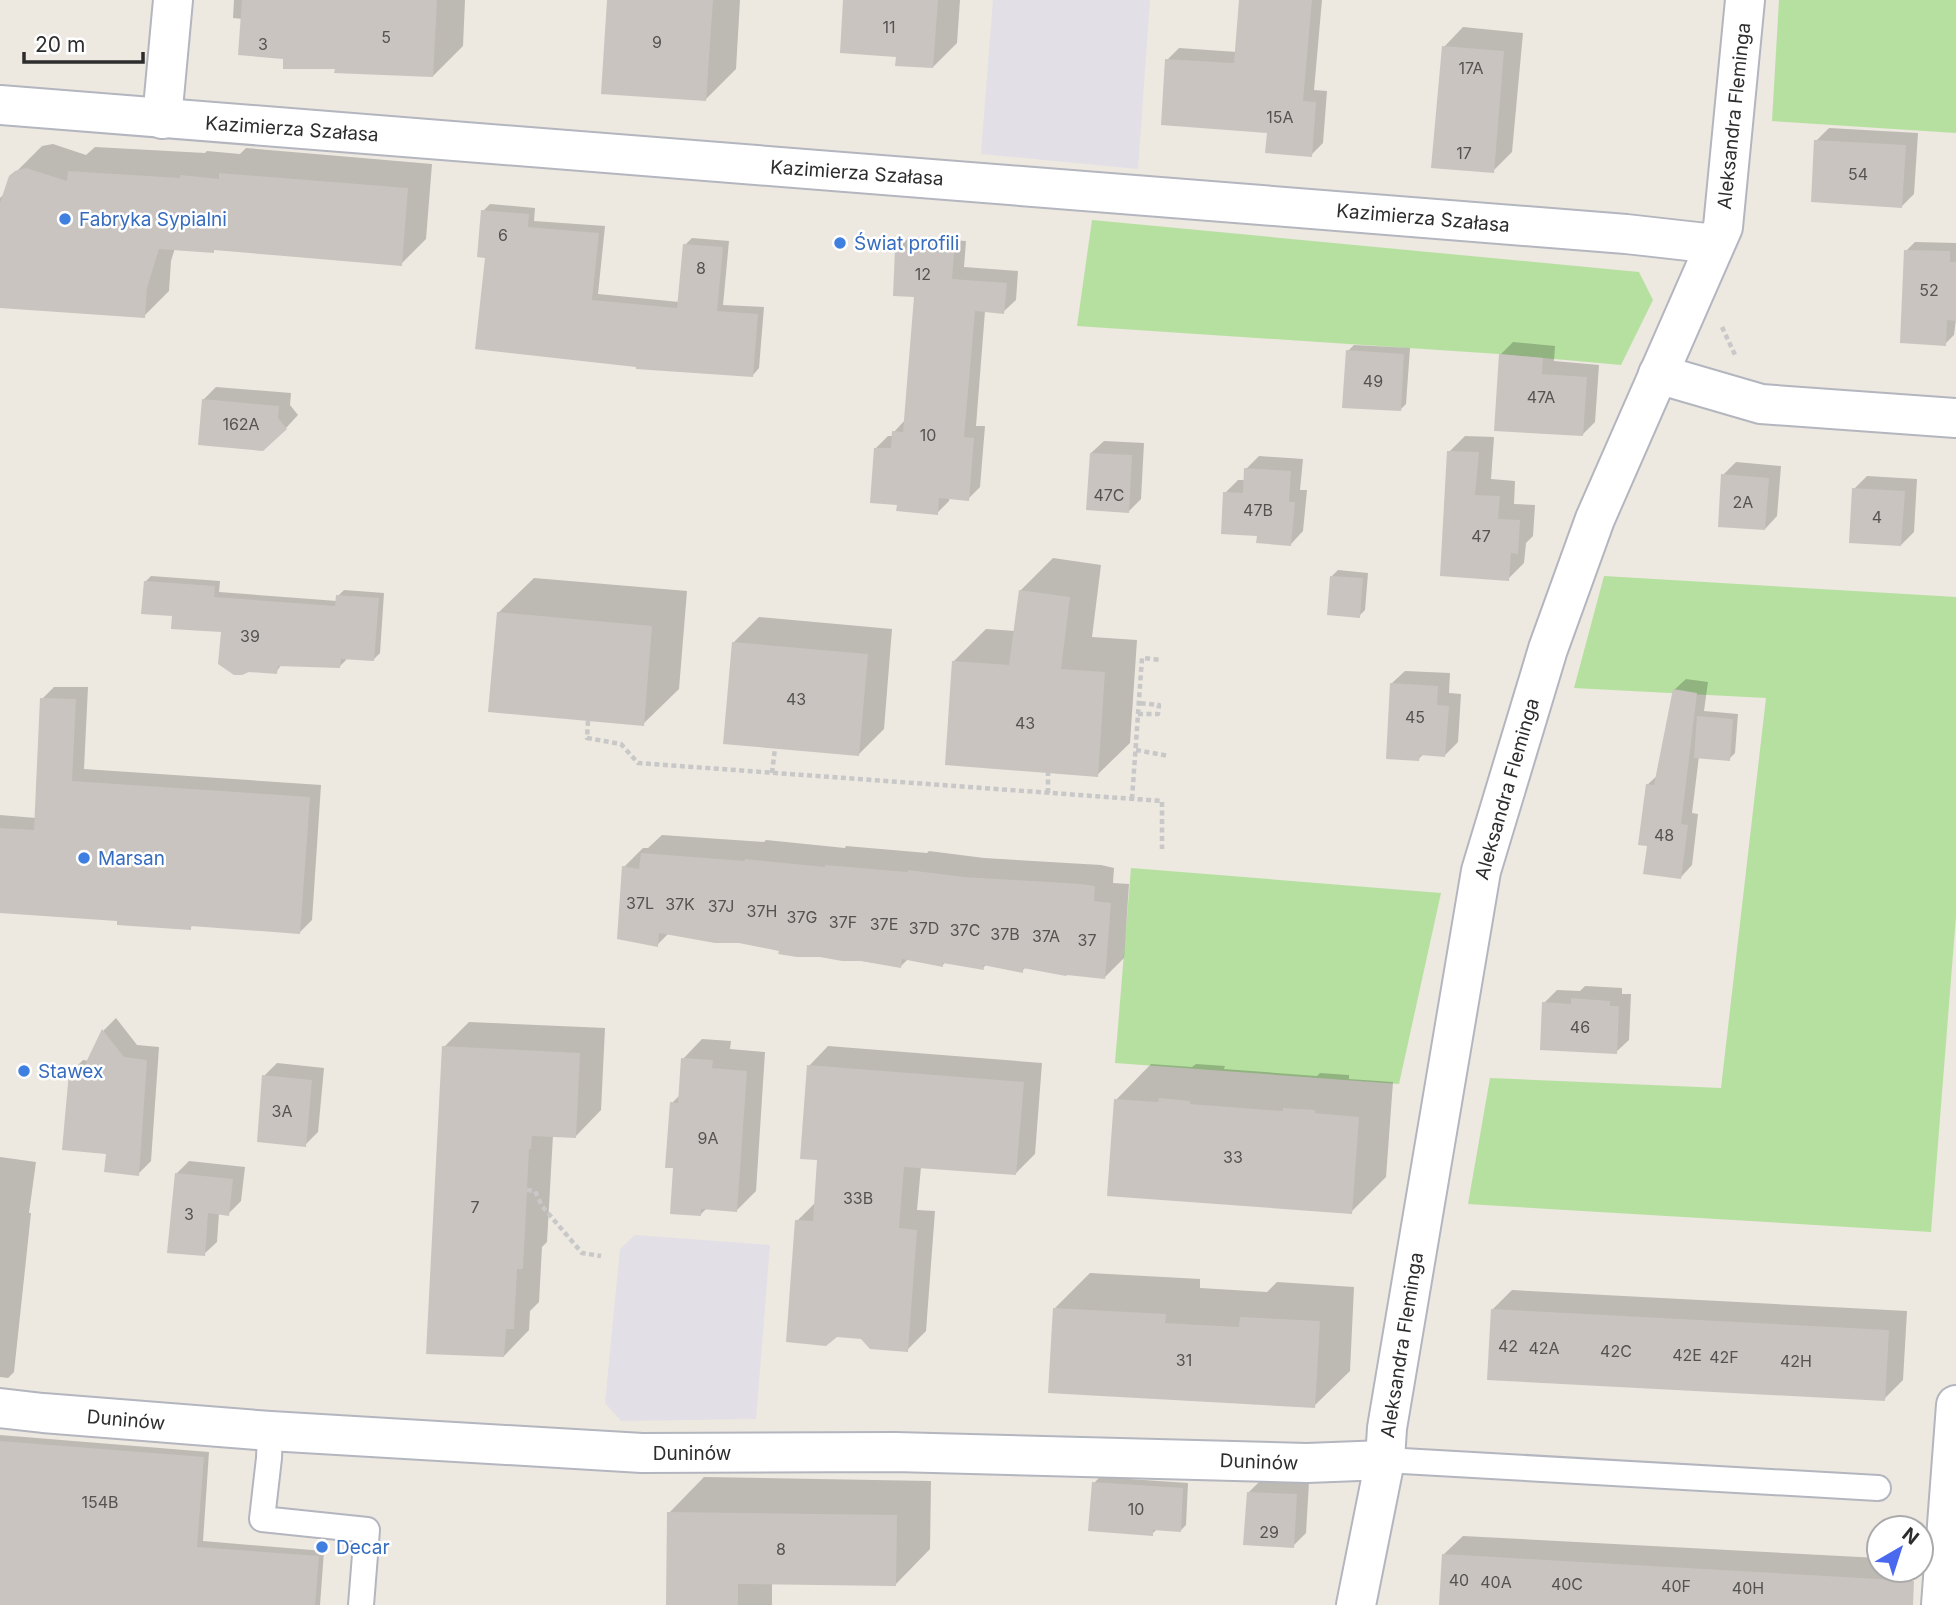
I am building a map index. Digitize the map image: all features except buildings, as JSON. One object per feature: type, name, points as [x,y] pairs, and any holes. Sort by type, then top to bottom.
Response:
[{"type":"street","points":[[162,118],[173,0]]},
{"type":"street","name":"Aleksandra Fleminga","points":[[1356,1605],[1385,1460],[1387,1428],[1481,871],[1548,649],[1595,519],[1723,227],[1745,0]]},
{"type":"street","name":"Kazimierza Szałasa","points":[[0,105],[1626,234],[1714,244]]},
{"type":"street","points":[[1658,374],[1761,404],[1956,418]]},
{"type":"street","points":[[1941,1605],[1956,1405]]},
{"type":"street","name":"Duninów","points":[[0,1408],[270,1431],[642,1453],[895,1452],[1307,1463],[1385,1460]]},
{"type":"lane","points":[[270,1431],[262,1519],[367,1530],[361,1605]]},
{"type":"lane","points":[[1385,1460],[1878,1488]]},
{"type":"path","points":[[1720,323],[1742,368]]},
{"type":"path","points":[[1132,799],[1142,658],[1162,660]]},
{"type":"path","points":[[1138,714],[1158,714],[1159,705],[1139,703]]},
{"type":"path","points":[[588,721],[587,738],[621,744],[638,763],[1163,801],[1162,849]]},
{"type":"path","points":[[772,773],[775,748]]},
{"type":"path","points":[[1135,750],[1169,756]]},
{"type":"path","points":[[1048,773],[1048,793]]},
{"type":"path","points":[[527,1190],[535,1191],[542,1206],[582,1253],[601,1256]]},
{"type":"shaded area","points":[[993,0],[1150,0],[1138,169],[981,154]]},
{"type":"shaded area","points":[[635,1235],[770,1245],[756,1419],[621,1421],[605,1403],[620,1249]]},
{"type":"green space","points":[[1779,0],[1956,0],[1956,133],[1772,121]]},
{"type":"green space","points":[[1092,220],[1639,272],[1653,300],[1621,365],[1499,354],[1077,326]]},
{"type":"green space","points":[[1604,576],[1956,597],[1956,916],[1931,1232],[1468,1204],[1490,1078],[1721,1088],[1766,698],[1574,688]]},
{"type":"green space","points":[[1131,868],[1441,893],[1399,1084],[1115,1063]]},
{"type":"place","name":"Fabryka Sypialni","points":[[65,219]]},
{"type":"place","name":"Świat profili","points":[[840,243]]},
{"type":"place","name":"Marsan","points":[[84,858]]},
{"type":"place","name":"Stawex","points":[[24,1071]]},
{"type":"place","name":"Decar","points":[[322,1547]]}]
